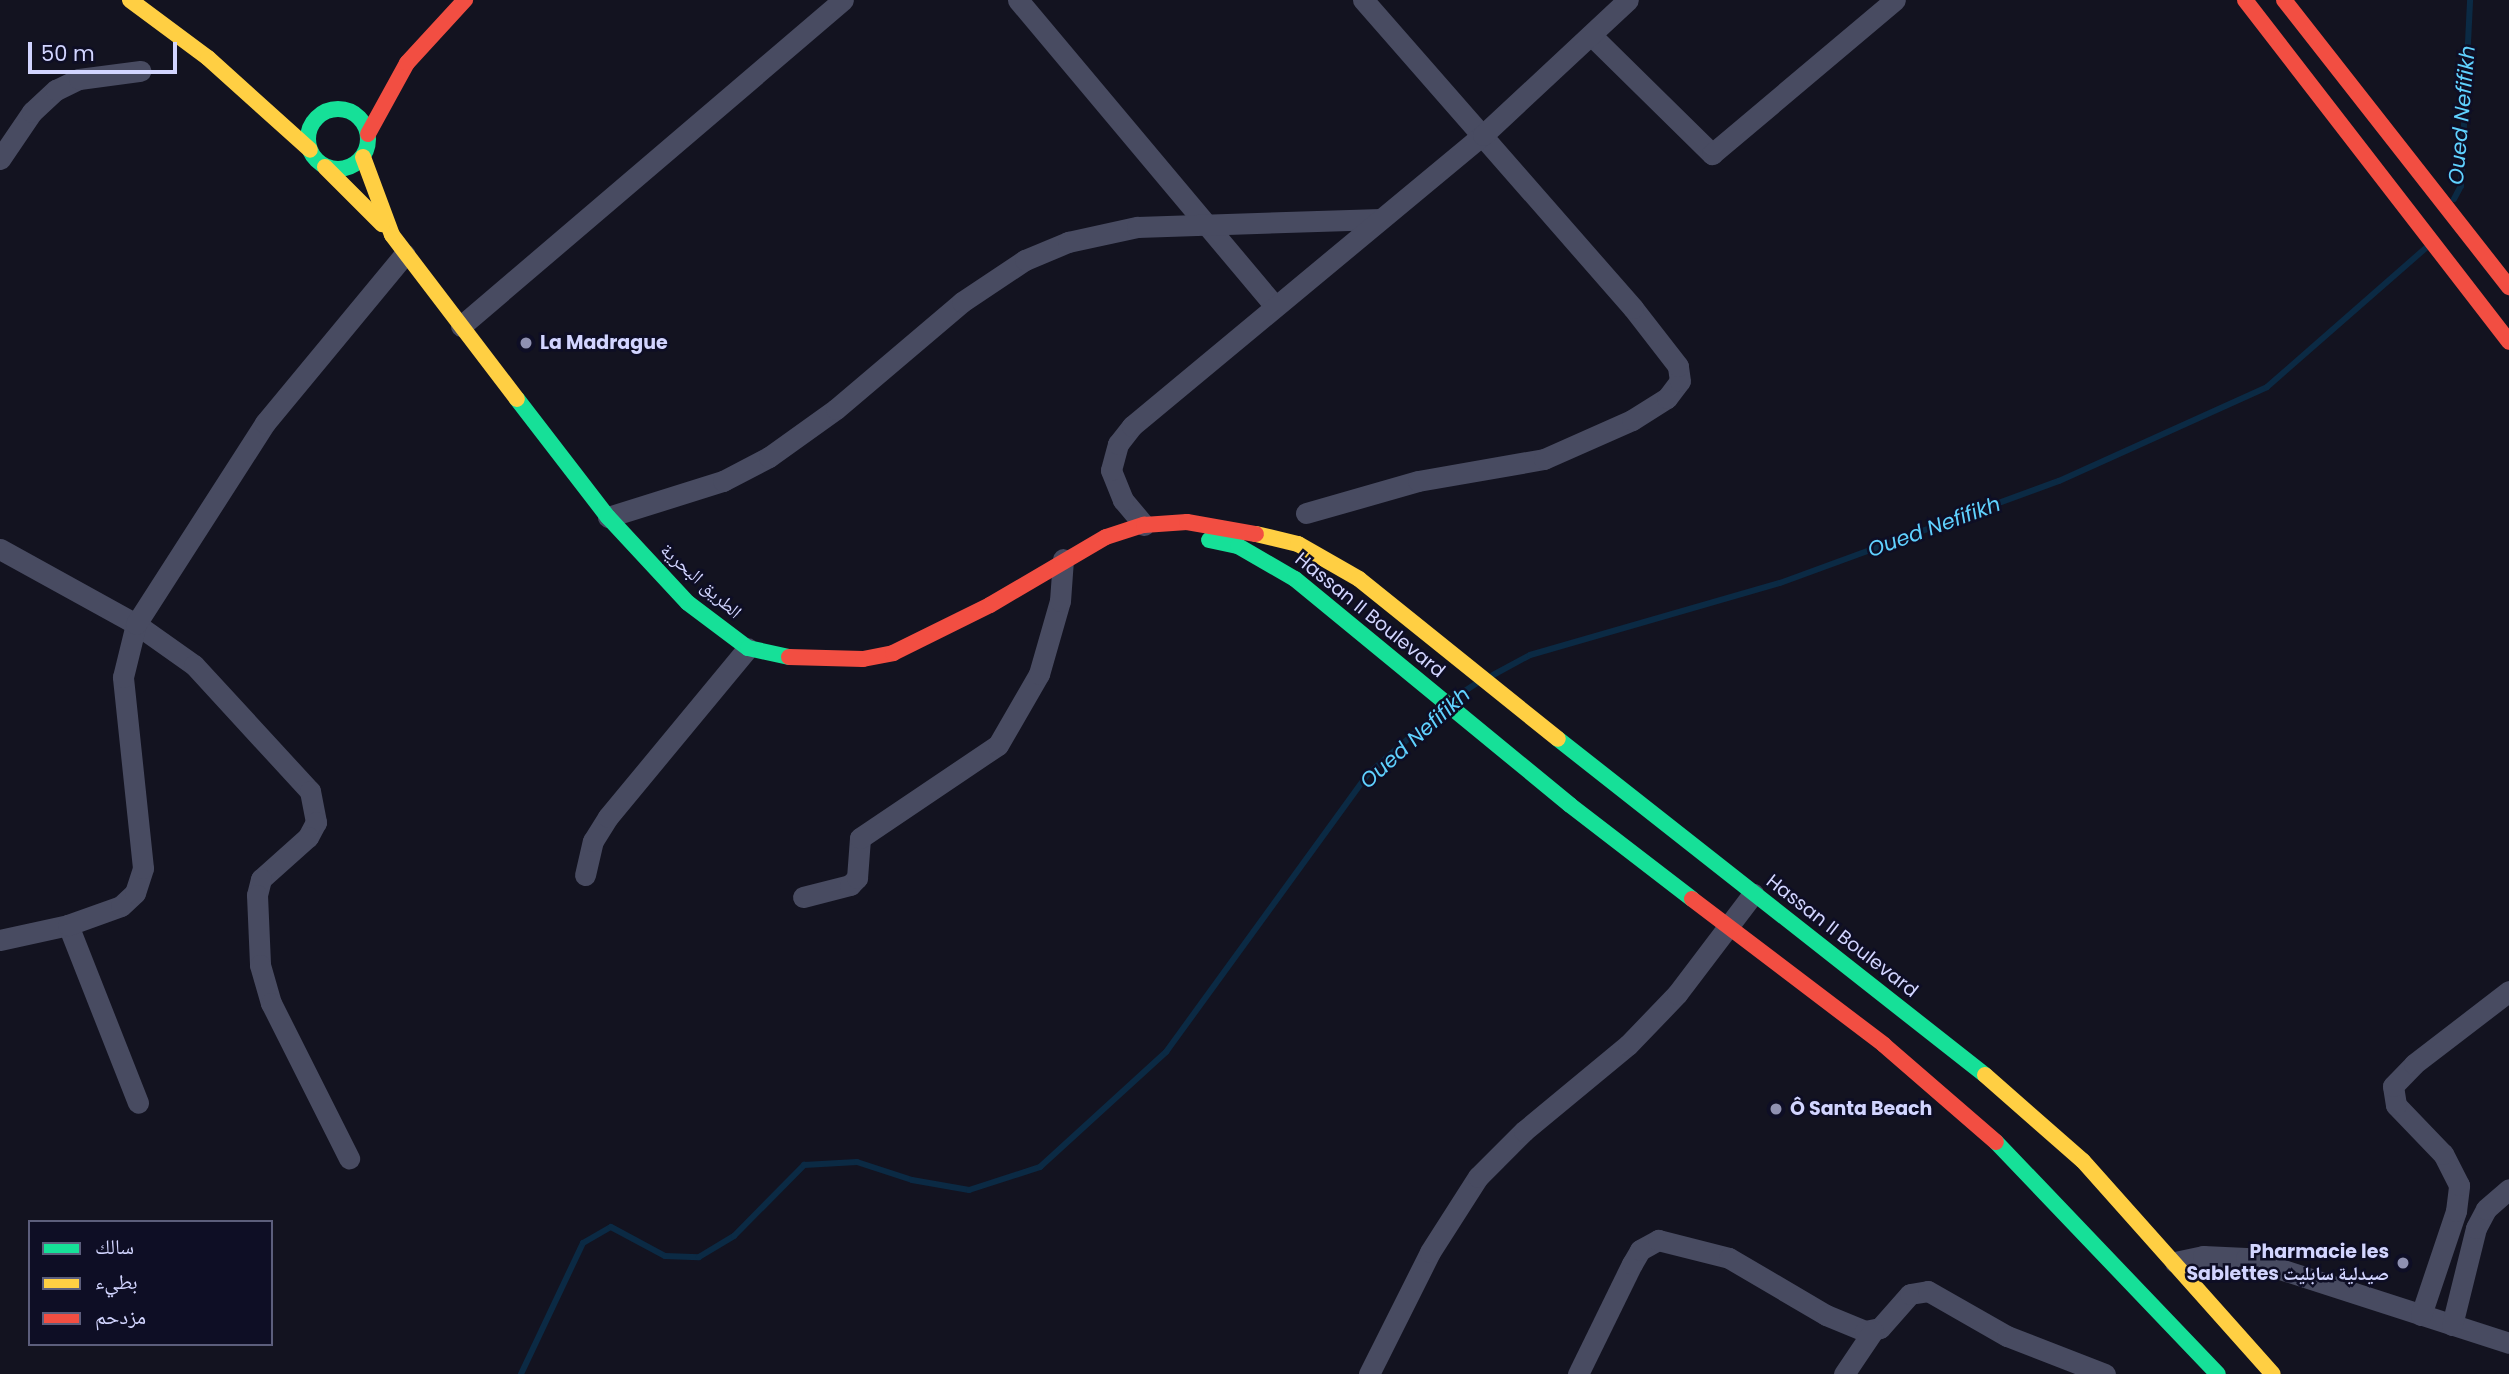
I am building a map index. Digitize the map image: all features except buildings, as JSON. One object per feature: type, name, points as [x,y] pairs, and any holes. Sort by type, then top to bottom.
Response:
[{"type":"main road","points":[[130,0],[232,80],[310,150],[392,234]]},
{"type":"main road","points":[[310,150],[309,131],[335,109],[364,94],[407,63],[465,0]]},
{"type":"main road","points":[[2245,0],[2509,342]]},
{"type":"main road","points":[[2284,0],[2509,287]]},
{"type":"main road","points":[[392,234],[363,156],[368,134],[407,63]]},
{"type":"main road","points":[[232,80],[281,102]]},
{"type":"main road","points":[[302,108],[335,109],[359,117],[368,134]]},
{"type":"main road","points":[[325,167],[339,170],[363,156]]},
{"type":"main road","name":"الطريق البحرية","points":[[392,234],[608,517],[688,603],[748,648],[807,661],[863,659],[893,653],[990,605],[1063,559],[1106,537],[1144,525]]},
{"type":"main road","name":"Hassan II Boulevard","points":[[1144,525],[1187,522],[1266,534],[1325,557],[1366,584],[1595,770],[2024,1106],[2083,1161],[2273,1374]]},
{"type":"main road","name":"Hassan II Boulevard","points":[[1144,525],[1238,547],[1270,562],[1329,608],[1570,805],[1729,926],[1973,1120],[2048,1192],[2211,1372]]},
{"type":"street","points":[[461,326],[843,0]]},
{"type":"street","points":[[1018,0],[1273,304]]},
{"type":"street","points":[[1306,513],[1418,481],[1544,459],[1632,420],[1667,398],[1680,381],[1678,366],[1633,307],[1363,0]]},
{"type":"street","points":[[1144,525],[1113,481],[1111,460],[1118,444],[1132,426],[1273,304],[1483,135],[1628,0]]},
{"type":"street","points":[[1591,35],[1712,154],[1895,0]]},
{"type":"street","points":[[0,159],[32,112],[56,90],[79,79],[140,71]]},
{"type":"street","points":[[608,517],[723,481],[769,457],[836,409],[962,302],[1035,255],[1095,234],[1205,223],[1381,219]]},
{"type":"street","points":[[0,940],[68,925],[121,906],[135,893],[142,877],[123,677],[136,624],[265,423],[405,254]]},
{"type":"street","points":[[0,549],[136,624],[194,665],[310,791],[316,822],[308,837],[261,879],[257,895],[260,965],[271,1003],[349,1158]]},
{"type":"street","points":[[803,897],[850,885],[857,878],[860,838],[998,744],[1039,674],[1060,601],[1063,559]]},
{"type":"street","points":[[585,875],[593,841],[608,817],[748,648]]},
{"type":"street","points":[[1369,1374],[1430,1252],[1478,1177],[1524,1131],[1628,1045],[1677,993],[1754,894]]},
{"type":"street","points":[[68,925],[138,1102]]},
{"type":"street","points":[[2421,1315],[2459,1191],[2457,1175],[2443,1154],[2396,1105],[2393,1086],[2413,1064],[2509,991]]},
{"type":"street","points":[[2452,1325],[2476,1228],[2486,1209],[2509,1189]]},
{"type":"street","points":[[2459,1191],[2486,1209]]},
{"type":"street","points":[[1578,1374],[1636,1257],[1658,1240],[1729,1258],[1826,1315],[1873,1331]]},
{"type":"street","points":[[2175,1262],[2203,1256],[2246,1258],[2509,1343]]},
{"type":"street","points":[[1844,1374],[1873,1331],[1910,1294],[1921,1289],[2007,1336],[2105,1374]]},
{"type":"waterway","name":"Oued Nefifikh","points":[[2454,199],[2461,186],[2470,0]]},
{"type":"waterway","name":"Oued Nefifikh","points":[[1493,675],[1530,655],[1780,583],[2059,481],[2267,387],[2426,248]]},
{"type":"waterway","name":"Oued Nefifikh","points":[[1454,698],[1477,683]]},
{"type":"waterway","name":"Oued Nefifikh","points":[[521,1374],[583,1243],[611,1227],[665,1256],[699,1257],[734,1236],[804,1165],[857,1162],[912,1180],[969,1190],[1040,1167],[1166,1052],[1367,775],[1441,710]]},
{"type":"traffic: fast","points":[[332,109],[344,109],[363,122],[368,139],[366,151],[355,164],[344,169],[332,169],[313,156],[308,145],[308,133],[321,114],[332,109]]},
{"type":"traffic: fast","points":[[517,399],[608,517],[688,603],[748,648],[789,657]]},
{"type":"traffic: fast","points":[[1209,540],[1238,546],[1295,579],[1570,805],[1692,899]]},
{"type":"traffic: fast","points":[[1558,739],[1985,1075]]},
{"type":"traffic: fast","points":[[1996,1142],[2218,1374]]},
{"type":"traffic: slow","points":[[130,0],[208,58],[310,150]]},
{"type":"traffic: slow","points":[[363,157],[392,235],[517,399]]},
{"type":"traffic: slow","points":[[325,167],[382,224]]},
{"type":"traffic: slow","points":[[1256,534],[1298,544],[1359,579],[1558,739]]},
{"type":"traffic: slow","points":[[1985,1075],[2083,1161],[2273,1374]]},
{"type":"traffic: jam","points":[[368,134],[407,63],[465,0]]},
{"type":"traffic: jam","points":[[2245,0],[2509,342]]},
{"type":"traffic: jam","points":[[2284,0],[2509,287]]},
{"type":"traffic: jam","points":[[789,657],[863,659],[893,653],[990,605],[1106,537],[1144,525],[1187,522],[1256,534]]},
{"type":"traffic: jam","points":[[1692,899],[1884,1045],[1996,1142]]},
{"type":"place","name":"La Madrague","points":[[526,343]]},
{"type":"place","name":"Ô Santa Beach","points":[[1776,1109]]},
{"type":"place","name":"Pharmacie les Sablettes صيدلية سابليت","points":[[2403,1263]]}]
